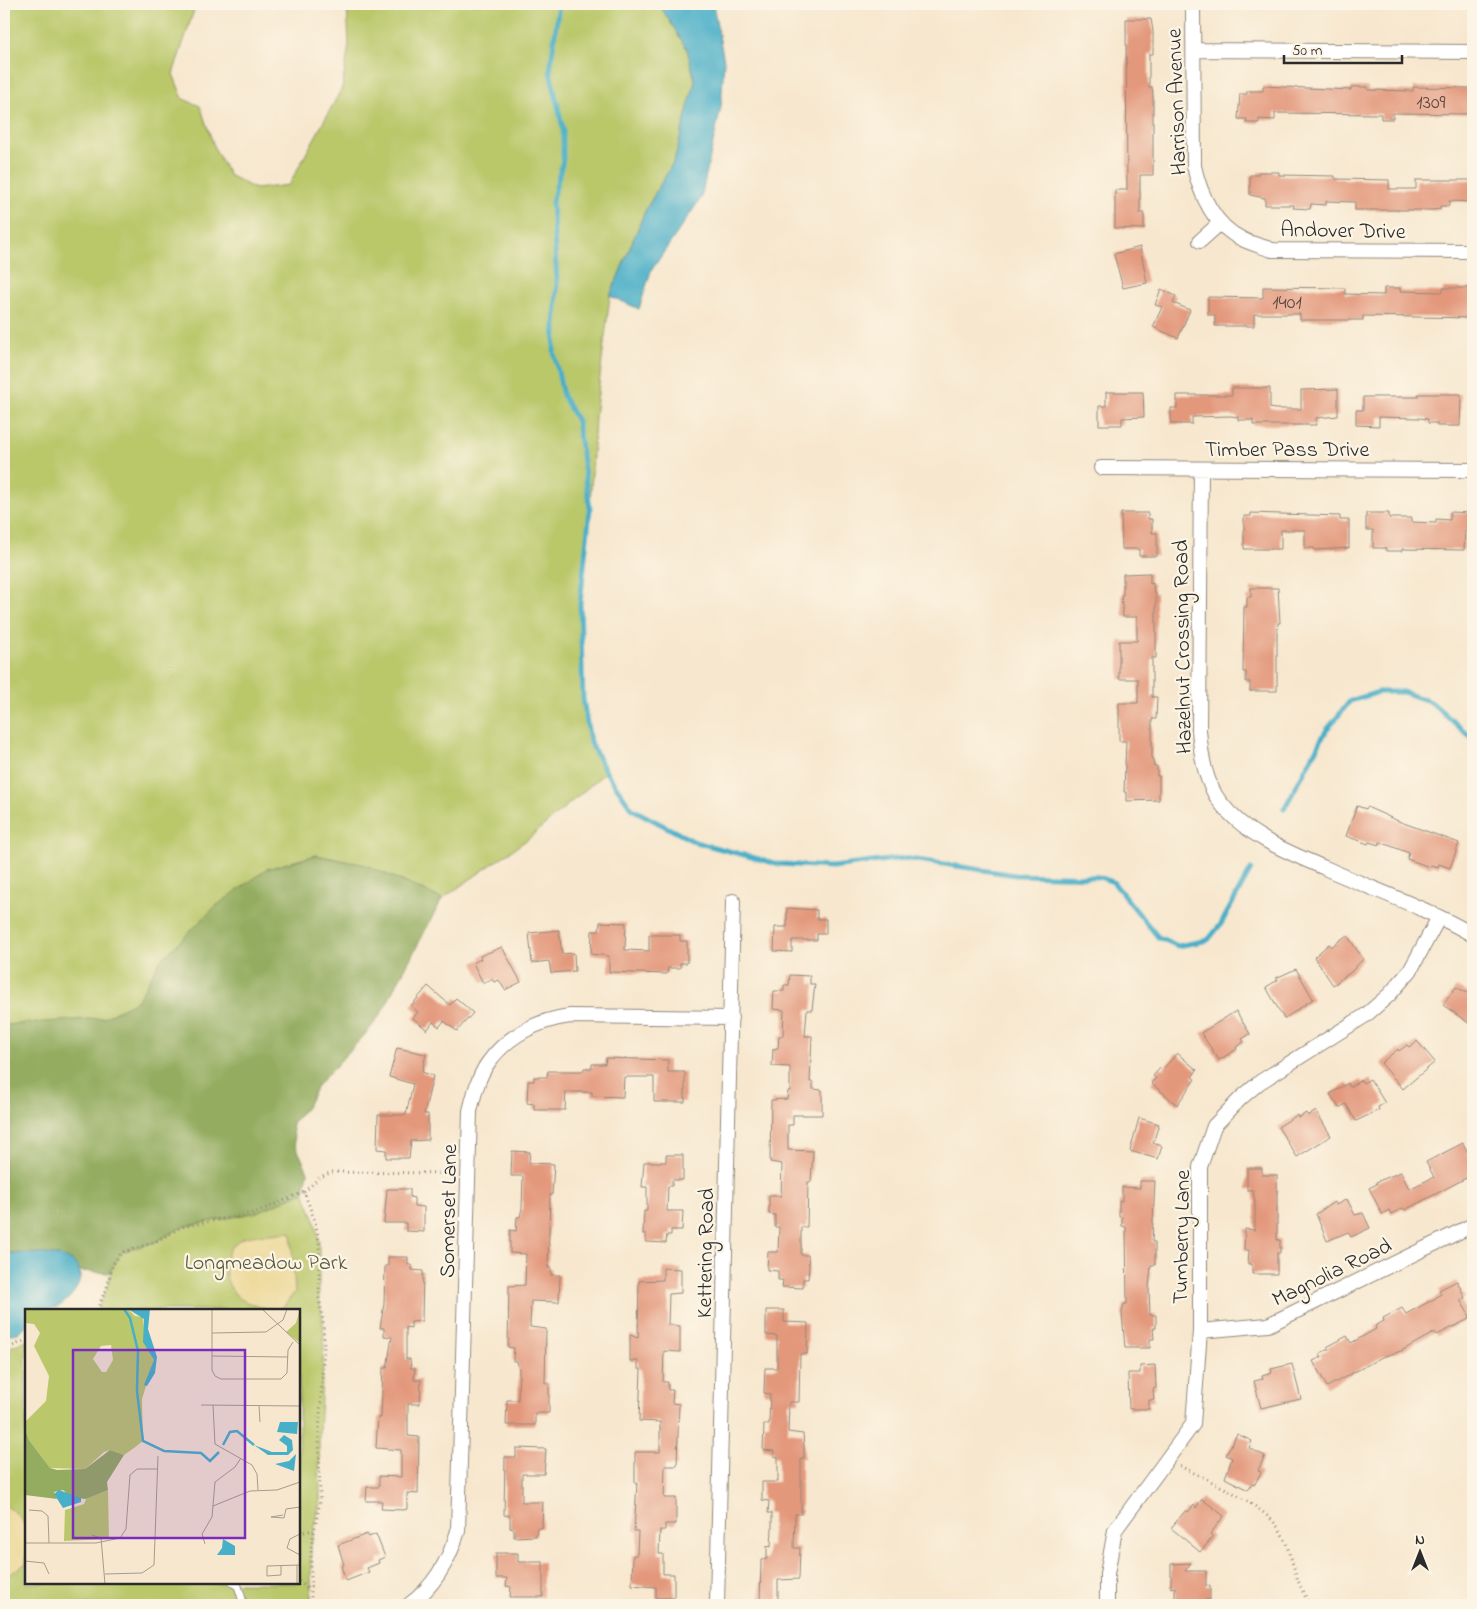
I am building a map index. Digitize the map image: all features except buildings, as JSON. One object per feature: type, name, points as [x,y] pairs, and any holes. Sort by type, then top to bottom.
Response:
[{"type":"street","name":"Harrison Avenue","points":[[1194,4],[1194,166],[1199,188],[1220,223]]},
{"type":"street","points":[[1194,50],[1473,52]]},
{"type":"street","points":[[1200,241],[1220,223]]},
{"type":"street","name":"Andover Drive","points":[[1220,223],[1241,239],[1272,250],[1473,251]]},
{"type":"street","name":"Timber Pass Drive","points":[[1101,468],[1473,470]]},
{"type":"street","name":"Hazelnut Crossing Road","points":[[1201,469],[1199,730],[1205,772],[1219,801],[1234,817],[1259,836],[1286,852],[1439,918],[1473,935]]},
{"type":"street","name":"Kettering Road","points":[[717,1605],[733,901]]},
{"type":"street","name":"Tumberry Lane","points":[[1107,1605],[1107,1574],[1115,1530],[1193,1424],[1200,1332],[1200,1167],[1214,1126],[1241,1098],[1260,1082],[1366,1015],[1389,995],[1410,971],[1439,918]]},
{"type":"street","name":"Somerset Lane","points":[[418,1602],[443,1570],[450,1557],[459,1522],[470,1111],[477,1084],[488,1063],[513,1037],[538,1023],[555,1018],[730,1018]]},
{"type":"street","name":"Magnolia Road","points":[[1200,1332],[1268,1325],[1473,1225]]},
{"type":"lane","points":[[235,1584],[238,1586],[244,1605]]},
{"type":"path","points":[[97,1309],[107,1287],[113,1264],[122,1252],[155,1242],[182,1227],[256,1212],[304,1192],[320,1177],[332,1172],[449,1173]]},
{"type":"path","points":[[304,1192],[315,1221],[319,1241],[319,1298],[323,1320],[324,1345],[319,1433],[320,1502],[311,1546],[311,1605]]},
{"type":"path","points":[[4,1350],[25,1340]]},
{"type":"path","points":[[1167,1459],[1266,1514],[1282,1534],[1301,1588],[1311,1605]]},
{"type":"path","points":[[300,1533],[314,1530]]},
{"type":"path","points":[[300,1582],[310,1591]]},
{"type":"green space","points":[[4,4],[196,4],[173,74],[183,99],[200,106],[215,149],[229,175],[255,189],[289,185],[342,88],[349,45],[347,4],[659,4],[687,49],[695,81],[674,161],[645,211],[610,296],[595,416],[590,509],[580,604],[583,699],[590,742],[606,772],[528,839],[442,899],[366,865],[316,855],[267,869],[160,961],[138,1000],[104,1018],[4,1025]]},
{"type":"green space","points":[[316,855],[366,865],[442,899],[382,1012],[370,1029],[317,1086],[307,1106],[292,1124],[295,1144],[308,1172],[304,1192],[257,1212],[182,1227],[155,1242],[122,1252],[109,1273],[80,1271],[64,1259],[45,1254],[4,1253],[4,1025],[104,1018],[138,1000],[160,961],[216,906],[267,869]]},
{"type":"green space","name":"Longmeadow Park","points":[[304,1192],[315,1221],[319,1241],[319,1298],[323,1320],[324,1345],[319,1433],[320,1502],[311,1546],[311,1605],[4,1605],[4,1350],[25,1340],[25,1584],[300,1584],[300,1309],[97,1309],[107,1287],[113,1264],[122,1252],[155,1242],[182,1227],[257,1212]]},
{"type":"sand","points":[[291,1232],[295,1292],[282,1308],[261,1307],[241,1299],[234,1293],[226,1277],[226,1260],[234,1244],[245,1237]]},
{"type":"sand","points":[[4,1505],[19,1517],[25,1527],[25,1564],[10,1574],[4,1574]]},
{"type":"water","points":[[659,4],[713,4],[724,61],[721,107],[701,198],[651,271],[639,309],[610,296],[645,211],[674,161],[695,81],[687,49]]},
{"type":"water","points":[[4,1253],[58,1256],[72,1261],[80,1273],[80,1280],[68,1299],[63,1304],[49,1309],[25,1309],[25,1327],[18,1333],[4,1335]]},
{"type":"waterway","points":[[559,4],[550,71],[563,129],[563,160],[552,202],[557,281],[554,352],[563,396],[577,421],[590,509],[580,604],[583,699],[590,742],[606,772],[632,809],[695,842],[778,864],[832,867],[904,858],[1015,875],[1099,877],[1113,882],[1158,937],[1178,946],[1208,940],[1221,924],[1251,869]]},
{"type":"waterway","points":[[1284,809],[1326,731],[1350,701],[1379,692],[1403,692],[1431,702],[1473,739]]}]
